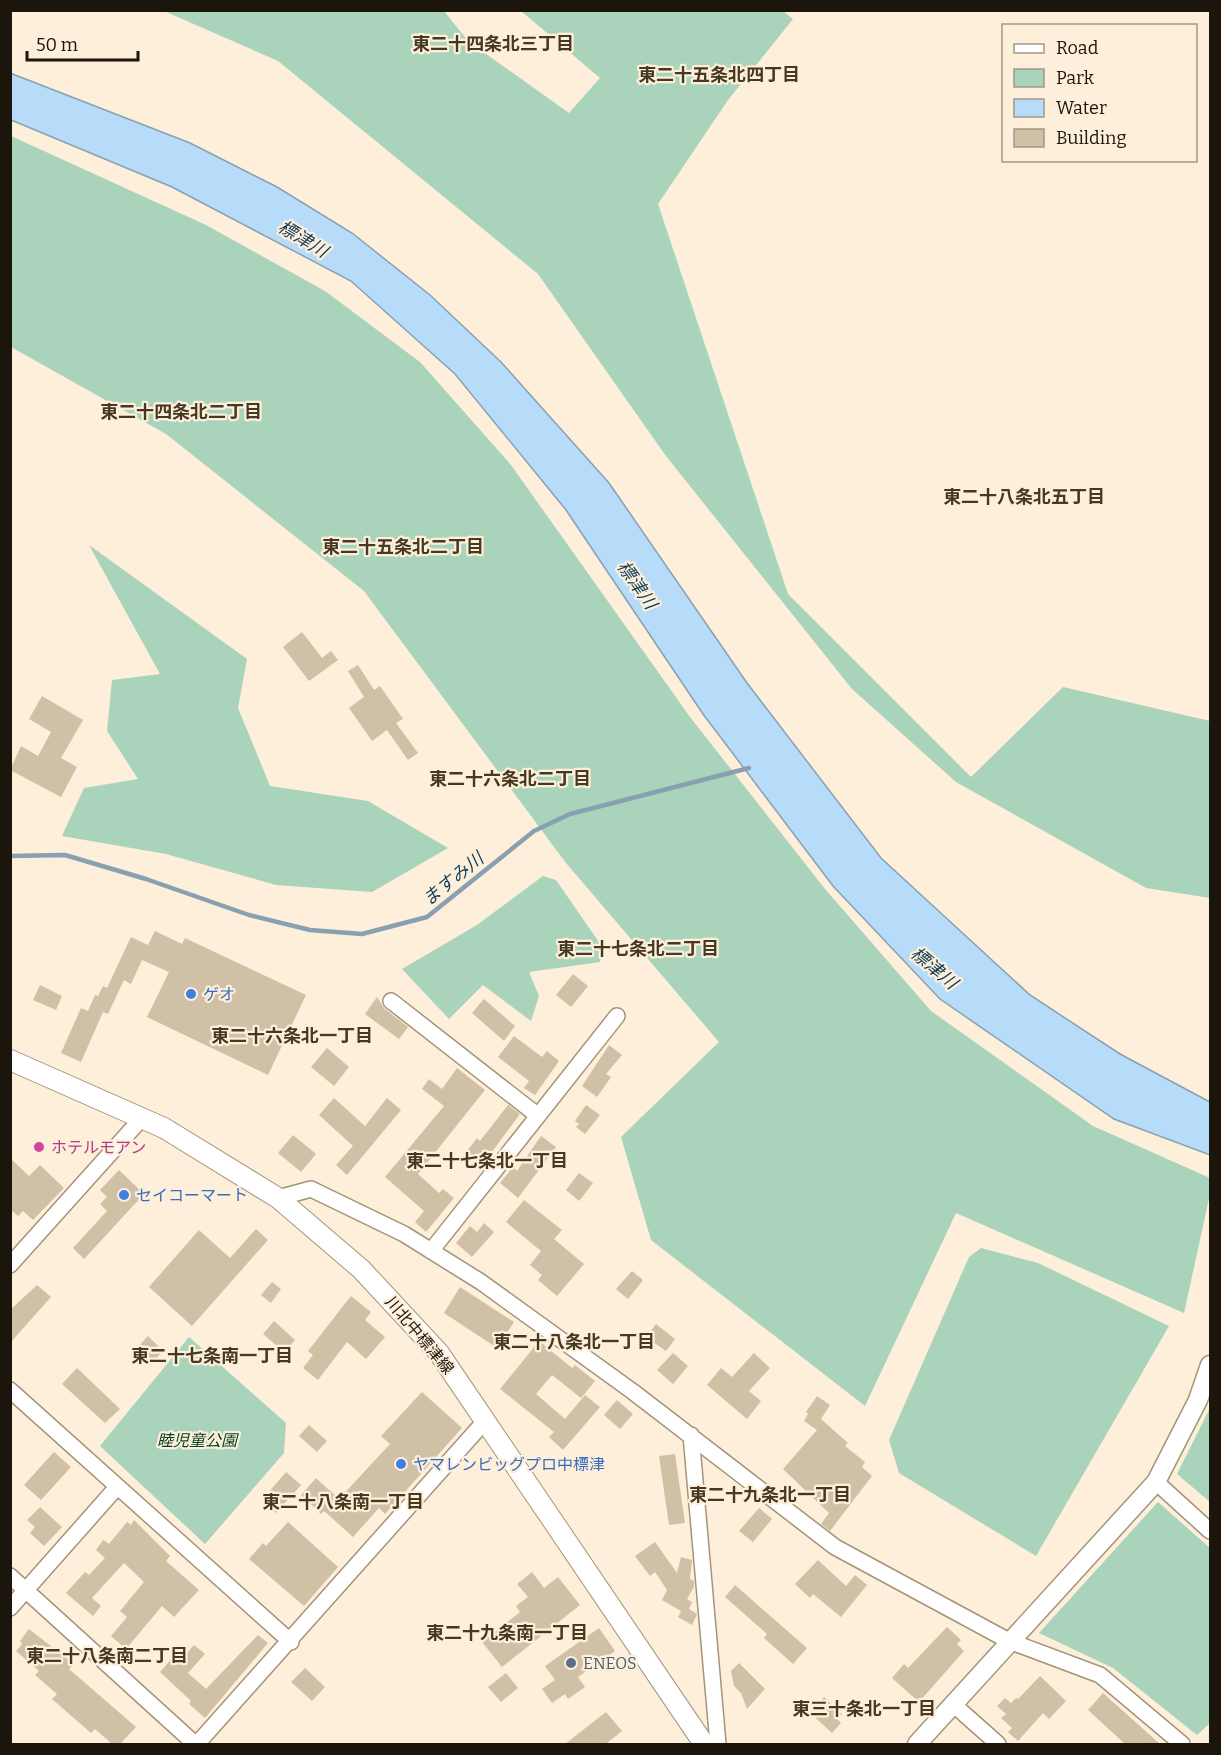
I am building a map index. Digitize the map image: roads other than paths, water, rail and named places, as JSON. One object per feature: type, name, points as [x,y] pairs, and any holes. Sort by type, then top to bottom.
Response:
[{"type":"main road","name":"川北中標津線","points":[[10,1060],[164,1128],[278,1198],[378,1286],[439,1353],[704,1744]]},
{"type":"street","points":[[391,1001],[537,1115]]},
{"type":"street","points":[[431,1251],[617,1016]]},
{"type":"street","points":[[10,1265],[142,1118]]},
{"type":"street","points":[[278,1198],[311,1189],[404,1234],[544,1325],[835,1547],[1009,1641],[1100,1675],[1182,1744]]},
{"type":"street","points":[[916,1744],[1156,1482],[1198,1400],[1210,1365]]},
{"type":"street","points":[[10,1390],[291,1642]]},
{"type":"street","points":[[10,1576],[196,1744],[291,1642],[485,1421]]},
{"type":"street","points":[[690,1435],[718,1744]]},
{"type":"street","points":[[1156,1482],[1210,1532]]},
{"type":"street","points":[[10,1608],[117,1487]]},
{"type":"street","points":[[953,1704],[998,1744]]},
{"type":"water","name":"標津川","points":[[10,73],[190,143],[277,187],[352,233],[430,295],[501,362],[609,483],[747,683],[881,858],[1030,995],[1120,1054],[1210,1102],[1210,1155],[1114,1119],[940,999],[833,886],[703,714],[566,510],[455,374],[351,281],[172,187],[11,120]]},
{"type":"waterway","name":"ますみ川","points":[[10,856],[65,855],[146,879],[249,915],[310,930],[362,934],[427,917],[534,831],[570,814],[749,768]]},
{"type":"place","name":"ゲオ","points":[[191,994]]},
{"type":"place","name":"ホテルモアン","points":[[39,1147]]},
{"type":"place","name":"セイコーマート","points":[[124,1195]]},
{"type":"place","name":"ヤマレンビッグプロ中標津","points":[[401,1464]]},
{"type":"place","name":"ENEOS","points":[[571,1663]]},
{"type":"district","name":"東二十四条北三丁目","points":[[493,44]]},
{"type":"district","name":"東二十五条北四丁目","points":[[719,75]]},
{"type":"district","name":"東二十四条北二丁目","points":[[181,412]]},
{"type":"district","name":"東二十八条北五丁目","points":[[1024,497]]},
{"type":"district","name":"東二十五条北二丁目","points":[[403,547]]},
{"type":"district","name":"東二十六条北二丁目","points":[[510,779]]},
{"type":"district","name":"東二十七条北二丁目","points":[[638,949]]},
{"type":"district","name":"東二十六条北一丁目","points":[[292,1036]]},
{"type":"district","name":"東二十七条北一丁目","points":[[487,1161]]},
{"type":"district","name":"東二十八条北一丁目","points":[[574,1342]]},
{"type":"district","name":"東二十七条南一丁目","points":[[212,1356]]},
{"type":"district","name":"東二十九条北一丁目","points":[[770,1495]]},
{"type":"district","name":"東二十八条南一丁目","points":[[343,1502]]},
{"type":"district","name":"東二十九条南一丁目","points":[[507,1633]]},
{"type":"district","name":"東二十八条南二丁目","points":[[107,1656]]},
{"type":"district","name":"東三十条北一丁目","points":[[864,1709]]},
{"type":"park label","name":"睦児童公園","points":[[197,1440]]}]
